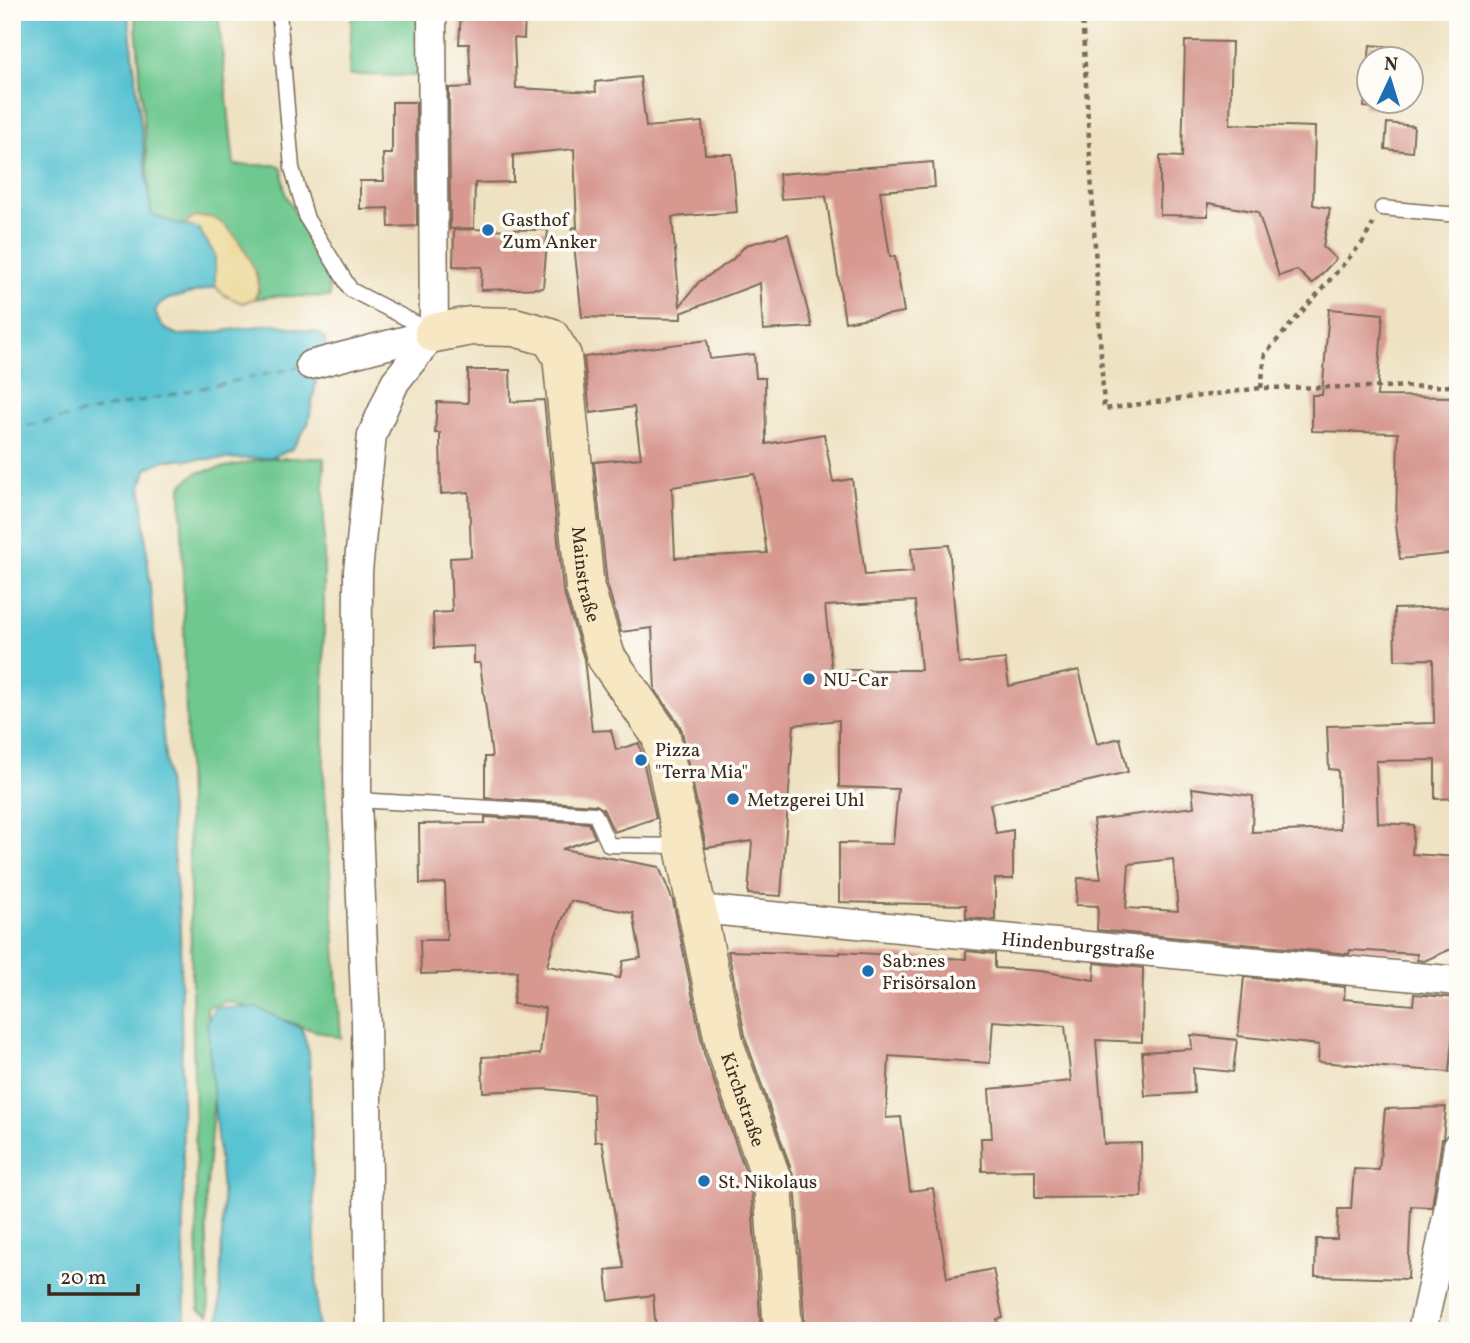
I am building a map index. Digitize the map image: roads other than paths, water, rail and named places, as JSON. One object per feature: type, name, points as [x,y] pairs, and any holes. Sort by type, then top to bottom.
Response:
[{"type":"street","points":[[370,1331],[366,1023],[357,800],[358,571],[372,435],[395,382],[434,333],[432,12]]},
{"type":"street","name":"Mainstraße","points":[[310,365],[471,326],[514,327],[550,337],[562,356],[585,588],[606,657],[661,736],[698,909]]},
{"type":"street","name":"Hindenburgstraße","points":[[698,909],[1458,981]]},
{"type":"street","name":"Kirchstraße","points":[[698,909],[725,1046],[773,1183],[783,1331]]},
{"type":"street","points":[[1422,1331],[1447,1217],[1458,1145]]},
{"type":"lane","points":[[279,12],[292,168],[307,219],[351,290],[434,333]]},
{"type":"lane","points":[[1382,208],[1458,215]]},
{"type":"lane","points":[[357,800],[595,814],[609,845],[683,846]]},
{"type":"water","points":[[12,12],[128,12],[151,213],[199,229],[215,255],[215,287],[159,304],[155,311],[159,322],[167,330],[179,335],[274,324],[319,333],[325,339],[308,424],[292,449],[270,458],[165,460],[147,468],[141,485],[180,926],[185,1326],[189,1331],[12,1331]]},
{"type":"water","points":[[215,1007],[258,1008],[302,1029],[309,1053],[318,1331],[219,1331],[223,1203],[207,1022]]},
{"type":"place","name":"Gasthof Zum Anker","points":[[488,230]]},
{"type":"place","name":"NU-Car","points":[[809,679]]},
{"type":"place","name":"Pizza \"Terra Mia\"","points":[[641,760]]},
{"type":"place","name":"Metzgerei Uhl","points":[[733,799]]},
{"type":"place","name":"Sab:nes Frisörsalon","points":[[868,971]]},
{"type":"place","name":"St. Nikolaus","points":[[704,1181]]}]
